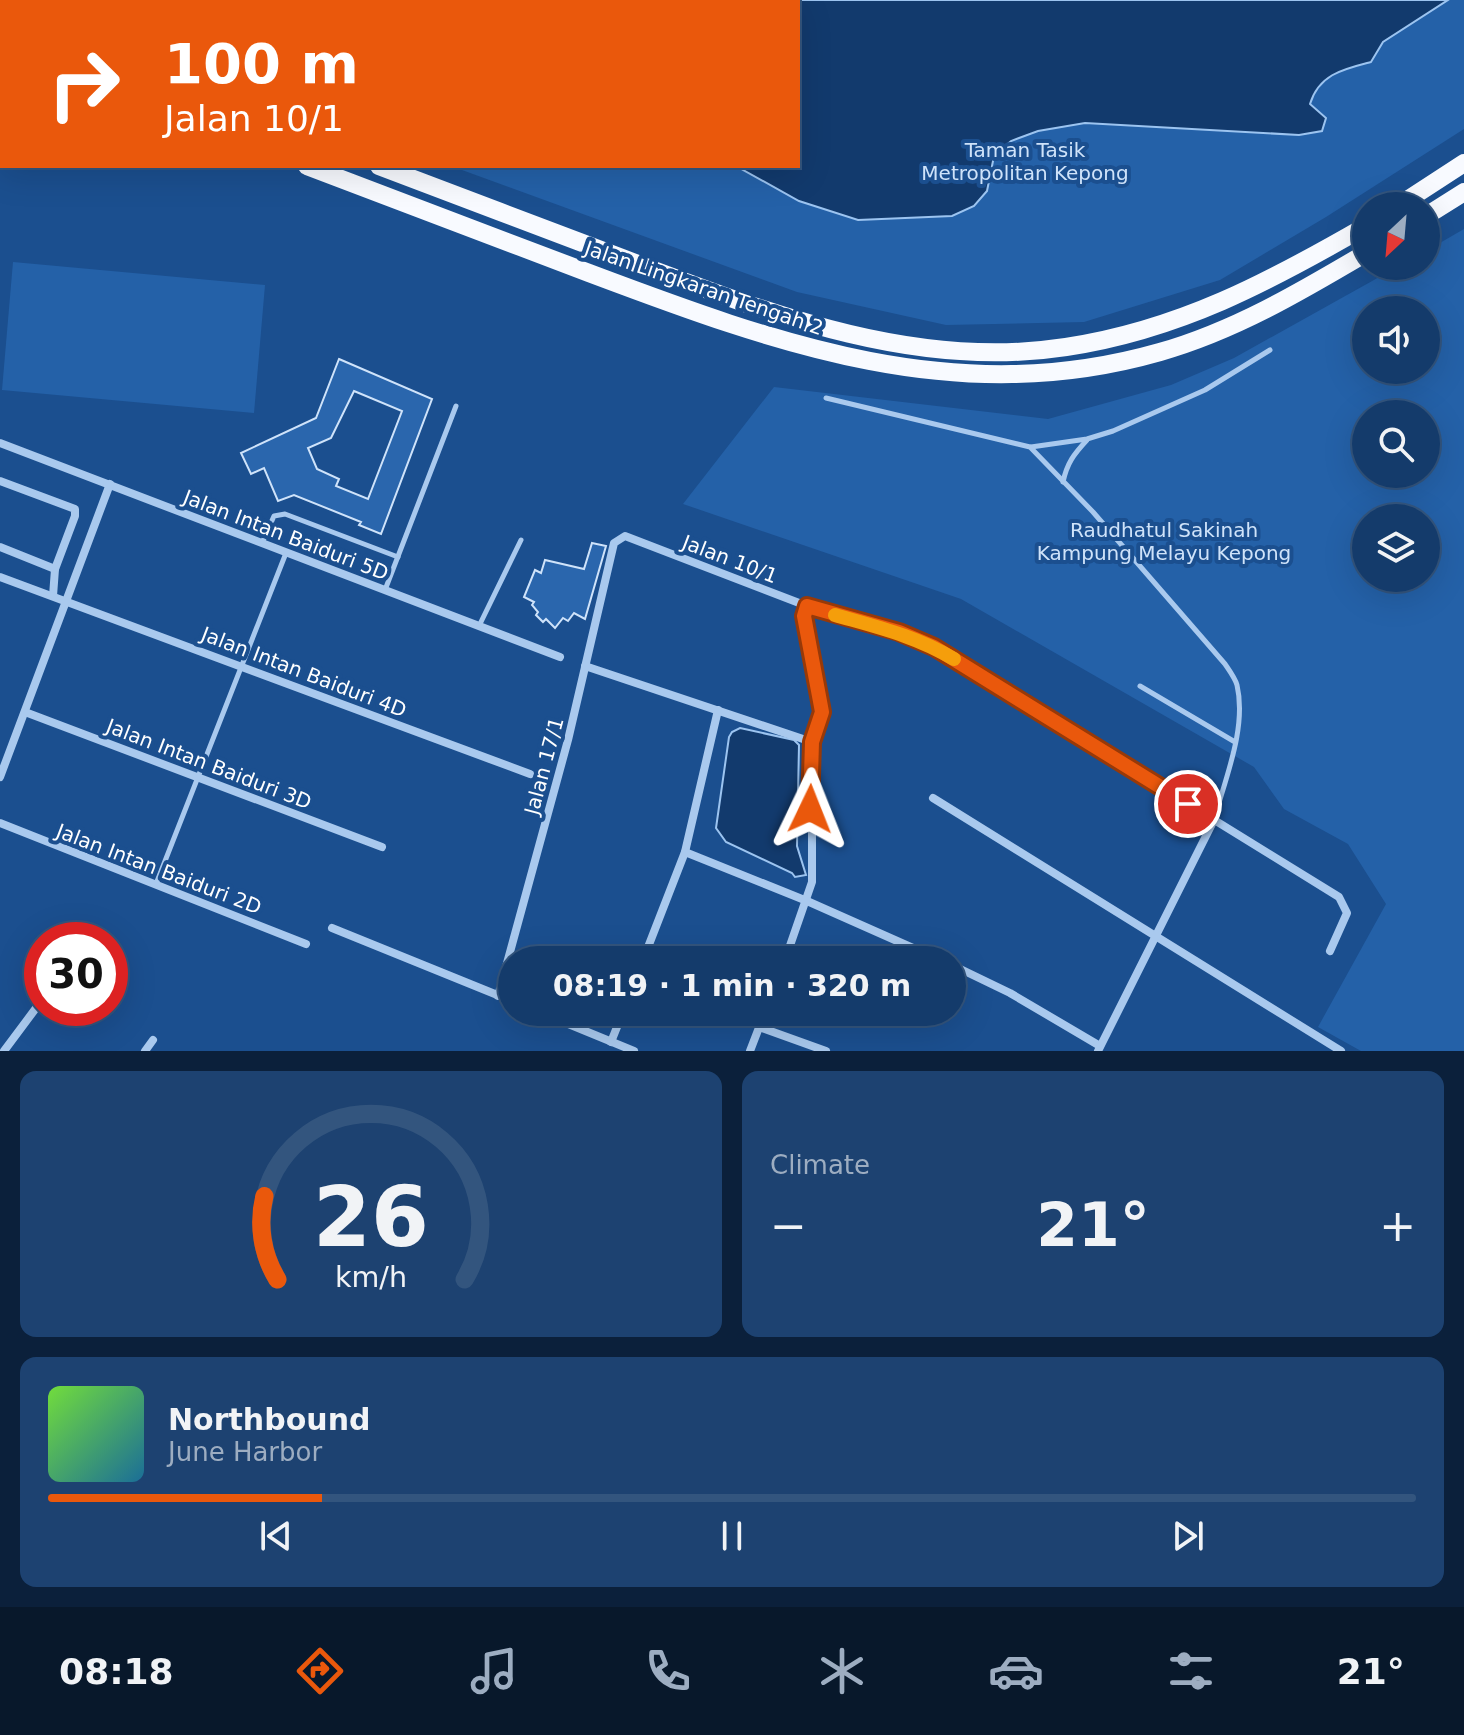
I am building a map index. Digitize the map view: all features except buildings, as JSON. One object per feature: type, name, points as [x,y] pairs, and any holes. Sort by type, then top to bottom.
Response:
[{"type":"highway","points":[[1419,192],[1464,163]]},
{"type":"highway","name":"Jalan Lingkaran Tengah 2","points":[[312,168],[691,311],[812,350],[938,372],[984,375],[1072,370],[1159,352],[1230,327],[1352,261]]},
{"type":"highway","name":"Jalan Lingkaran Tengah 2","points":[[384,168],[719,294],[819,326],[938,351],[984,353],[1066,347],[1149,329],[1219,305],[1352,234]]},
{"type":"highway","points":[[1440,207],[1464,192]]},
{"type":"street","name":"Jalan Intan Baiduri 5D","points":[[0,443],[560,657]]},
{"type":"street","points":[[0,481],[75,509],[55,569],[53,596]]},
{"type":"street","points":[[0,777],[110,484]]},
{"type":"street","name":"Jalan 10/1","points":[[614,543],[625,536],[807,606],[899,632],[934,647],[1339,897],[1347,913],[1330,951]]},
{"type":"street","name":"Jalan 17/1","points":[[512,946],[568,740],[614,543]]},
{"type":"street","points":[[0,547],[55,569]]},
{"type":"street","name":"Jalan Intan Baiduri 4D","points":[[0,577],[530,774]]},
{"type":"street","points":[[790,946],[812,882],[812,742],[822,712],[804,616],[807,606]]},
{"type":"street","points":[[585,666],[812,742]]},
{"type":"street","points":[[648,946],[685,852],[718,710]]},
{"type":"street","name":"Jalan Intan Baiduri 3D","points":[[25,712],[382,847]]},
{"type":"street","points":[[933,798],[1341,1051]]},
{"type":"street","points":[[966,972],[1010,993],[1099,1048],[1214,820]]},
{"type":"street","name":"Jalan Intan Baiduri 2D","points":[[0,823],[306,944]]},
{"type":"street","points":[[685,852],[908,946]]},
{"type":"street","points":[[332,928],[498,996]]},
{"type":"street","points":[[4,1051],[24,1024]]},
{"type":"street","points":[[573,1026],[634,1051]]},
{"type":"street","points":[[611,1042],[617,1026]]},
{"type":"street","points":[[750,1051],[759,1027],[826,1051]]},
{"type":"street","points":[[145,1051],[153,1040]]},
{"type":"lane","points":[[826,398],[1030,447],[1087,439],[1113,431],[1205,390],[1270,350]]},
{"type":"lane","points":[[385,590],[456,406]]},
{"type":"lane","points":[[1063,482],[1072,456],[1087,439]]},
{"type":"lane","points":[[1030,447],[1093,512],[1225,664],[1237,683],[1240,710],[1235,742],[1214,820]]},
{"type":"lane","points":[[262,543],[278,513],[398,557]]},
{"type":"lane","points":[[479,626],[521,540]]},
{"type":"lane","points":[[156,884],[286,552]]},
{"type":"lane","points":[[1140,686],[1235,742]]},
{"type":"green space","name":"Taman Tasik Metropolitan Kepong","points":[[800,0],[1464,0],[1464,129],[1365,192],[1352,192],[1352,200],[1326,217],[1220,280],[1084,322],[946,325],[797,292],[456,168],[800,168]]},
{"type":"green space","name":"Raudhatul Sakinah Kampung Melayu Kepong","points":[[1464,229],[1464,1051],[1361,1051],[1318,1027],[1386,904],[1348,844],[1284,809],[1254,767],[961,599],[683,504],[774,387],[1048,419],[1171,385],[1234,358],[1374,280],[1440,280],[1440,243]]},
{"type":"green space","points":[[13,262],[265,285],[254,413],[2,390]]},
{"type":"shaded area","points":[[800,0],[1448,0],[1383,42],[1371,62],[1342,70],[1326,79],[1310,104],[1326,118],[1322,131],[1299,135],[1085,123],[1038,131],[1011,141],[994,156],[987,191],[974,206],[952,216],[858,220],[799,201],[740,168],[800,168]]},
{"type":"shaded area","points":[[740,728],[794,740],[799,745],[797,846],[806,875],[795,877],[726,842],[716,828],[729,737]]},
{"type":"slow traffic","points":[[835,615],[899,632],[954,659]]},
{"type":"route","points":[[810,809],[812,742],[822,712],[804,616],[807,606],[899,632],[934,647],[1188,804]]}]
